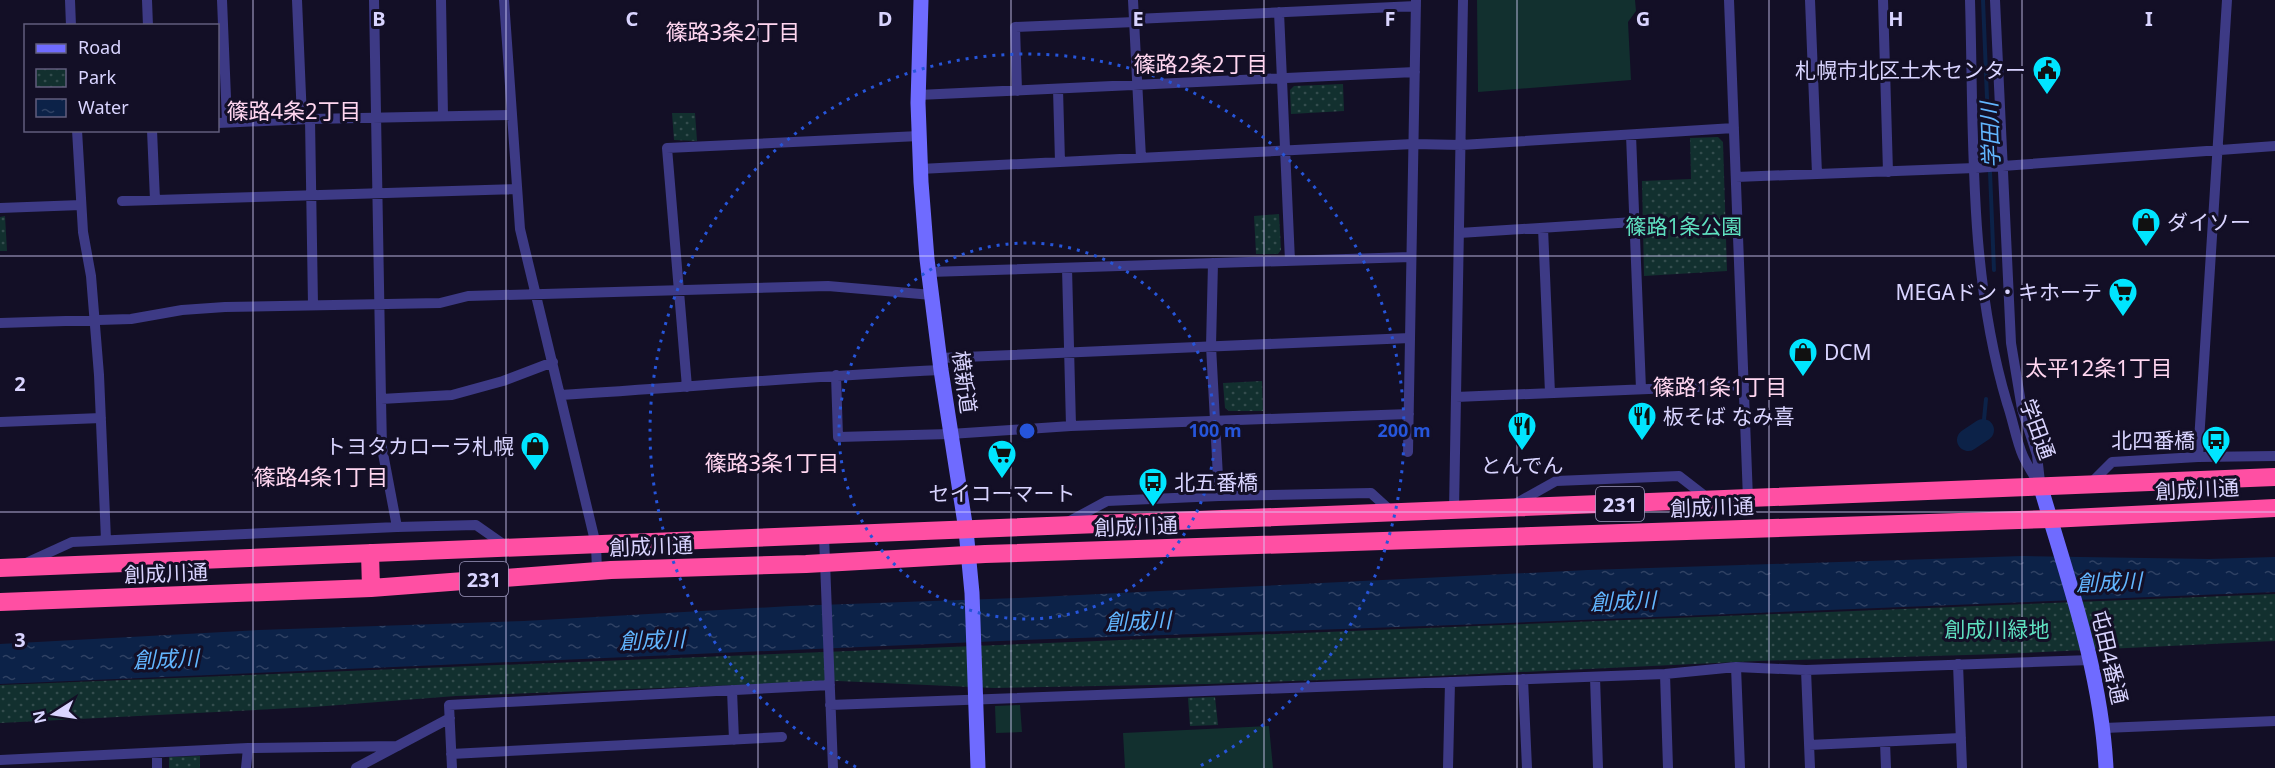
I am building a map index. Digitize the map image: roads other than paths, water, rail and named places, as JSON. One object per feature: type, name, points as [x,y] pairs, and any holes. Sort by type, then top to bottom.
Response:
[{"type":"highway","name":"創成川通","points":[[7,568],[2275,477]]},
{"type":"highway","name":"創成川通","points":[[0,602],[371,588],[597,571],[968,555],[2050,519],[2275,508]]},
{"type":"highway","points":[[370,554],[371,588]]},
{"type":"street","points":[[70,0],[71,24]]},
{"type":"street","points":[[147,0],[148,24]]},
{"type":"street","points":[[222,0],[222,123],[512,115]]},
{"type":"street","points":[[297,0],[312,195],[313,305]]},
{"type":"street","points":[[374,0],[382,448],[397,527]]},
{"type":"street","points":[[441,0],[443,116]]},
{"type":"street","points":[[504,0],[520,228],[596,545],[597,571]]},
{"type":"street","name":"横新道","points":[[921,0],[918,95],[920,169],[929,272],[950,434],[966,530],[972,593],[978,768]]},
{"type":"street","points":[[1133,0],[1141,158]]},
{"type":"street","points":[[1454,510],[1463,0]]},
{"type":"street","points":[[1729,0],[1748,499]]},
{"type":"street","points":[[1810,0],[1817,174]]},
{"type":"street","points":[[1883,0],[1888,172]]},
{"type":"street","name":"学田通","points":[[1970,0],[1981,283],[1991,342],[2023,455],[2041,488]]},
{"type":"street","name":"学田通","points":[[1995,0],[2000,166],[2011,343],[2022,409],[2037,455],[2041,488]]},
{"type":"street","points":[[2199,457],[2227,0]]},
{"type":"street","points":[[1017,91],[1015,27],[1416,3],[1408,452]]},
{"type":"street","points":[[1279,12],[1290,261]]},
{"type":"street","points":[[918,95],[1415,72]]},
{"type":"street","points":[[1058,90],[1060,162]]},
{"type":"street","points":[[920,169],[1413,144],[1461,145],[1734,128]]},
{"type":"street","points":[[77,132],[83,232],[91,276],[101,418],[106,540]]},
{"type":"street","points":[[152,132],[155,200]]},
{"type":"street","points":[[1631,135],[1641,389]]},
{"type":"street","points":[[687,387],[667,148],[919,136]]},
{"type":"street","points":[[1736,177],[1978,168],[2275,146]]},
{"type":"street","points":[[122,201],[517,189]]},
{"type":"street","points":[[0,208],[81,205]]},
{"type":"street","points":[[1459,233],[1634,222]]},
{"type":"street","points":[[1543,228],[1550,393]]},
{"type":"street","points":[[929,272],[1411,257]]},
{"type":"street","points":[[1213,263],[1211,346],[1219,496]]},
{"type":"street","points":[[1067,268],[1071,426]]},
{"type":"street","points":[[0,324],[131,319],[182,310],[225,307],[440,303],[468,296],[828,286],[932,295]]},
{"type":"street","points":[[560,395],[836,375],[1070,352],[1410,338]]},
{"type":"street","points":[[381,399],[452,395],[503,381],[553,362]]},
{"type":"street","points":[[836,375],[838,437],[950,434],[1214,420],[1409,414]]},
{"type":"street","points":[[1456,397],[1744,384]]},
{"type":"street","points":[[0,422],[101,418]]},
{"type":"street","points":[[2088,485],[2112,462],[2275,456]]},
{"type":"street","points":[[1507,508],[1556,481],[1679,476],[1710,500]]},
{"type":"street","name":"屯田4番通","points":[[2041,488],[2061,549],[2091,660],[2104,728],[2106,768]]},
{"type":"street","points":[[1060,526],[1107,501],[1219,496],[1371,493],[1393,513]]},
{"type":"street","points":[[7,568],[72,542],[397,527],[476,525],[510,548]]},
{"type":"street","points":[[824,536],[833,768]]},
{"type":"street","points":[[830,705],[1595,677],[1665,674],[1736,667],[1806,669],[2091,660]]},
{"type":"street","points":[[1958,664],[1962,768]]},
{"type":"street","points":[[1736,667],[1740,768]]},
{"type":"street","points":[[1806,669],[1810,768]]},
{"type":"street","points":[[1665,674],[1668,768]]},
{"type":"street","points":[[1595,677],[1598,768]]},
{"type":"street","points":[[1523,679],[1527,768]]},
{"type":"street","points":[[1448,768],[1450,682]]},
{"type":"street","points":[[452,768],[449,705],[830,685]]},
{"type":"street","points":[[732,690],[734,740]]},
{"type":"street","points":[[356,768],[450,718]]},
{"type":"street","points":[[2104,728],[2275,721]]},
{"type":"street","points":[[451,754],[782,736]]},
{"type":"street","points":[[1809,745],[1960,738]]},
{"type":"street","points":[[1885,742],[1886,768]]},
{"type":"street","points":[[0,760],[248,748],[398,746]]},
{"type":"street","points":[[246,768],[248,748]]},
{"type":"street","points":[[157,753],[158,768]]},
{"type":"water","name":"創成川","points":[[2023,556],[2209,559],[2275,557],[2275,592],[1022,640],[0,684],[0,644],[259,630],[524,621],[791,606],[1018,598],[1588,570]]},
{"type":"waterway","name":"学田川","points":[[1983,0],[1994,270]]},
{"type":"waterway","name":"学田川","points":[[1983,430],[1986,399]]},
{"type":"waterway","points":[[1968,440],[1983,430]]},
{"type":"place","name":"札幌市北区土木センター","points":[[2047,96]]},
{"type":"place","name":"ダイソー","points":[[2146,248]]},
{"type":"place","name":"MEGAドン・キホーテ","points":[[2123,318]]},
{"type":"place","name":"DCM","points":[[1803,378]]},
{"type":"place","name":"板そば なみ喜","points":[[1642,442]]},
{"type":"place","name":"とんでん","points":[[1522,452]]},
{"type":"place","name":"北四番橋","points":[[2216,466]]},
{"type":"place","name":"トヨタカローラ札幌","points":[[535,472]]},
{"type":"place","name":"セイコーマート","points":[[1002,480]]},
{"type":"place","name":"北五番橋","points":[[1153,508]]},
{"type":"district","name":"篠路3条2丁目","points":[[733,31]]},
{"type":"district","name":"篠路2条2丁目","points":[[1201,63]]},
{"type":"district","name":"篠路4条2丁目","points":[[294,110]]},
{"type":"district","name":"太平12条1丁目","points":[[2099,367]]},
{"type":"district","name":"篠路1条1丁目","points":[[1720,386]]},
{"type":"district","name":"篠路3条1丁目","points":[[772,462]]},
{"type":"district","name":"篠路4条1丁目","points":[[321,476]]},
{"type":"park label","name":"篠路1条公園","points":[[1684,226]]},
{"type":"park label","name":"創成川緑地","points":[[1997,629]]}]
